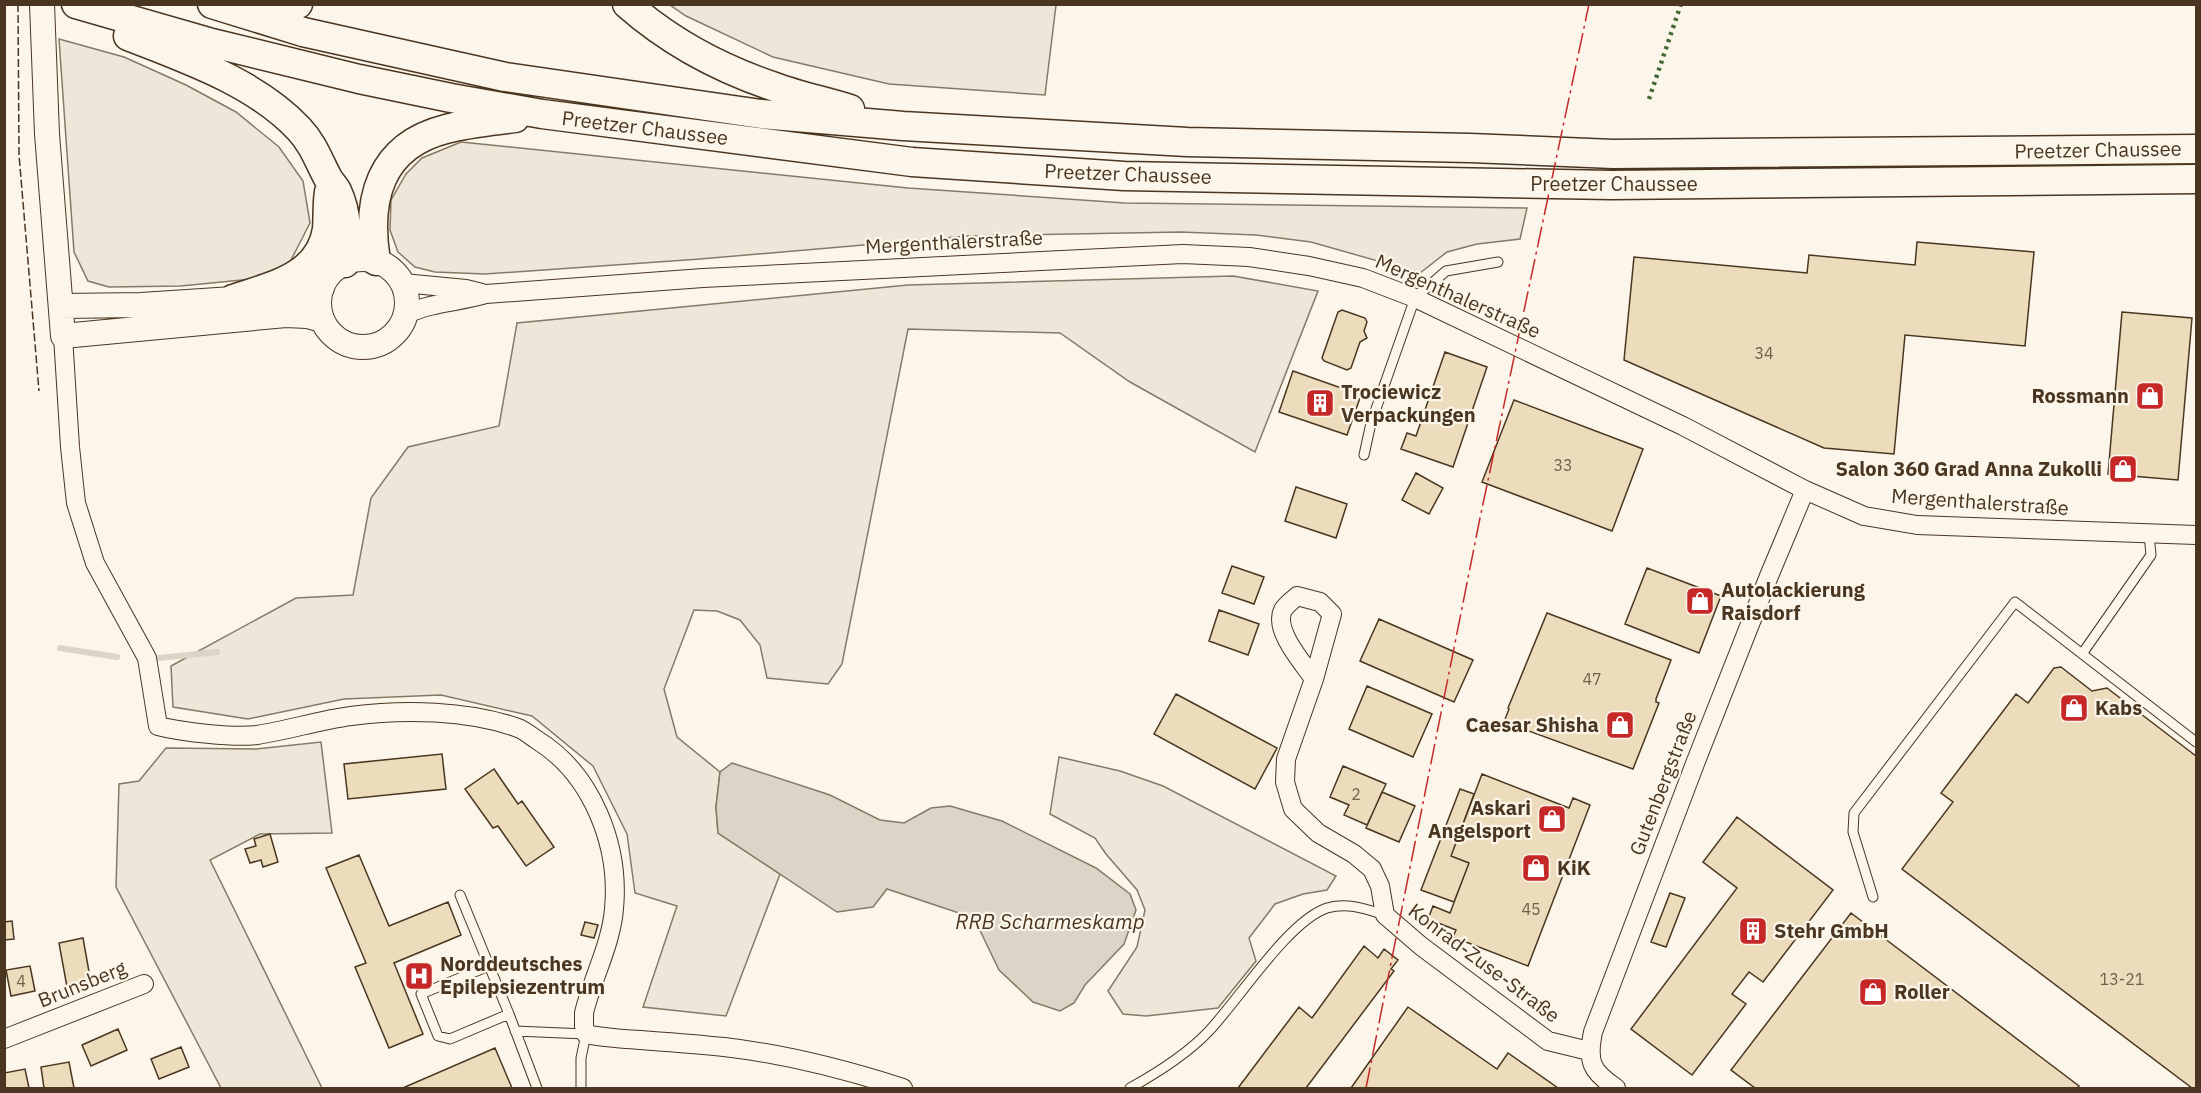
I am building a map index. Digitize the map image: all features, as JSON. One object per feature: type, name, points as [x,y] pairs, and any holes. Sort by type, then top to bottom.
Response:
[{"type":"highway","points":[[70,4],[87,21],[197,63],[242,86],[282,113],[300,129],[316,150],[330,181],[337,189],[347,229],[345,262]]},
{"type":"highway","name":"Preetzer Chaussee","points":[[76,4],[208,42],[358,79],[452,98],[542,114],[912,162],[1124,176],[1612,185],[2196,179]]},
{"type":"highway","name":"Preetzer Chaussee","points":[[212,4],[303,32],[506,77],[761,114],[903,126],[1187,142],[1470,148],[1613,154],[2196,149]]},
{"type":"highway","points":[[247,4],[257,6],[298,4]]},
{"type":"highway","points":[[627,4],[707,59],[743,76],[903,126]]},
{"type":"highway","points":[[376,261],[373,236],[374,201],[383,176],[394,159],[408,146],[444,129],[542,114]]},
{"type":"highway","points":[[233,299],[279,284],[297,275],[307,266],[317,253],[327,230],[330,181]]},
{"type":"main road","points":[[42,4],[47,134],[63,336],[286,315],[307,316],[322,320]]},
{"type":"main road","points":[[360,259],[376,261],[390,267],[403,283],[407,314],[394,334],[383,342],[369,346],[355,346],[341,341],[330,332],[322,320],[320,309],[322,288],[331,273],[345,262],[360,259]]},
{"type":"main road","points":[[61,306],[141,305],[233,299],[256,302],[285,299],[322,288]]},
{"type":"street","name":"Mergenthalerstraße","points":[[407,314],[426,306],[486,294],[703,278],[1183,254],[1249,257],[1309,266],[1363,278],[1415,298],[1683,426],[1805,490],[1864,516],[1917,525],[2196,535]]},
{"type":"street","name":"Mergenthalerstraße","points":[[403,283],[466,289],[486,294]]},
{"type":"street","points":[[63,336],[76,503],[95,563],[147,658],[158,726],[176,730],[255,735],[350,716],[389,712],[434,713],[477,718],[519,728],[549,747],[577,775],[596,808],[607,837],[613,864],[615,886],[612,926],[584,1013],[586,1034],[763,1053],[850,1071],[903,1089]]},
{"type":"street","name":"Gutenbergstraße","points":[[1589,1051],[1600,1010],[1676,810],[1805,490]]},
{"type":"street","name":"Konrad-Zuse-Straße","points":[[1314,679],[1286,759],[1286,782],[1293,809],[1318,833],[1354,854],[1372,869],[1380,886],[1385,915],[1421,946],[1548,1041],[1589,1051]]},
{"type":"street","name":"Brunsberg","points":[[4,1039],[144,984]]},
{"type":"street","points":[[1589,1051],[1592,1064],[1602,1079],[1616,1089]]},
{"type":"lane","points":[[1364,455],[1371,423],[1415,298],[1446,271],[1498,262]]},
{"type":"lane","points":[[2082,654],[2151,555],[2149,534]]},
{"type":"lane","points":[[1873,897],[1853,832],[1854,813],[2015,602],[2196,741]]},
{"type":"lane","points":[[460,895],[537,1089]]},
{"type":"lane","points":[[1130,1089],[1173,1062],[1207,1033],[1290,934],[1310,918],[1325,909],[1338,906],[1356,906],[1385,915]]},
{"type":"lane","points":[[489,966],[421,994],[438,1036],[450,1039],[509,1014]]},
{"type":"lane","points":[[515,1031],[586,1034],[580,1058],[581,1089]]},
{"type":"lane","points":[[1145,1080],[1151,1089]]},
{"type":"shaded area","points":[[670,5],[1056,5],[1045,95],[889,84],[773,57],[686,16]]},
{"type":"shaded area","points":[[59,39],[124,57],[186,85],[236,112],[279,147],[303,181],[310,223],[288,266],[252,279],[181,286],[109,287],[88,281],[74,252]]},
{"type":"shaded area","points":[[461,142],[908,188],[1125,203],[1527,208],[1520,239],[1477,244],[1447,252],[1420,273],[1311,242],[1256,235],[1181,232],[968,236],[700,259],[485,274],[435,272],[415,267],[398,252],[390,230],[391,200],[406,174],[422,158]]},
{"type":"shaded area","points":[[1233,276],[1318,291],[1255,452],[1130,382],[1060,333],[908,329],[842,664],[828,684],[767,678],[760,645],[740,620],[717,611],[694,610],[664,689],[677,737],[720,772],[716,807],[718,833],[780,874],[726,1016],[643,1007],[677,906],[635,893],[627,834],[593,766],[532,716],[441,695],[344,699],[248,719],[173,707],[171,666],[296,598],[353,595],[371,498],[408,447],[499,426],[517,323],[908,285]]},
{"type":"shaded area","points":[[321,742],[332,833],[260,834],[210,860],[322,1088],[221,1088],[116,887],[119,784],[139,781],[166,748],[256,749]]},
{"type":"shaded area","points":[[1059,757],[1120,771],[1163,786],[1336,876],[1327,890],[1303,894],[1275,904],[1249,938],[1256,961],[1218,1008],[1146,1016],[1123,1014],[1108,991],[1137,947],[1145,910],[1137,890],[1095,838],[1050,814]]},
{"type":"water","name":"RRB Scharmeskamp","points":[[732,763],[830,795],[880,820],[904,823],[931,808],[950,806],[1002,821],[1096,868],[1130,894],[1136,910],[1124,944],[1085,985],[1074,1003],[1060,1011],[1033,1002],[999,970],[974,918],[887,889],[873,907],[837,912],[718,833],[716,807],[720,772]]},
{"type":"building","points":[[1917,242],[2034,252],[2025,346],[1905,335],[1894,454],[1824,448],[1624,360],[1634,257],[1807,273],[1809,255],[1915,265]]},
{"type":"building","points":[[1342,310],[1365,318],[1367,322],[1364,331],[1367,338],[1360,342],[1351,368],[1347,370],[1324,361],[1322,358],[1338,312]]},
{"type":"building","name":"Rossmann","points":[[2122,312],[2192,318],[2178,480],[2108,474]]},
{"type":"building","points":[[1445,352],[1487,367],[1453,467],[1401,449],[1407,433],[1416,436]]},
{"type":"building","name":"Trociewicz Verpackungen","points":[[1293,371],[1361,395],[1347,435],[1279,412]]},
{"type":"building","points":[[1514,400],[1643,449],[1612,531],[1482,482]]},
{"type":"building","points":[[1416,473],[1443,488],[1429,514],[1402,500]]},
{"type":"building","points":[[1296,487],[1347,504],[1336,538],[1285,521]]},
{"type":"building","points":[[1232,566],[1264,577],[1254,604],[1222,593]]},
{"type":"building","points":[[1647,568],[1721,596],[1699,653],[1625,624]]},
{"type":"building","points":[[1219,610],[1259,624],[1248,655],[1209,641]]},
{"type":"building","points":[[1547,613],[1671,660],[1656,699],[1659,703],[1633,769],[1504,722]]},
{"type":"building","points":[[1379,619],[1473,660],[1454,702],[1360,661]]},
{"type":"building","points":[[2061,667],[2092,691],[2107,688],[2196,756],[2196,1088],[2192,1088],[1902,869],[1953,802],[1941,793],[2016,694],[2028,703],[2054,668]]},
{"type":"building","points":[[1367,686],[1432,714],[1413,757],[1349,729]]},
{"type":"building","points":[[1176,694],[1277,748],[1255,789],[1154,734]]},
{"type":"building","points":[[442,754],[446,789],[348,799],[344,764]]},
{"type":"building","points":[[1343,766],[1386,784],[1367,825],[1344,815],[1349,805],[1330,797]]},
{"type":"building","points":[[494,769],[518,804],[522,801],[554,847],[526,866],[498,826],[493,828],[465,789]]},
{"type":"building","points":[[1482,774],[1569,808],[1573,798],[1590,805],[1528,966],[1453,937],[1456,930],[1428,919],[1433,906],[1450,913],[1469,863],[1451,856]]},
{"type":"building","points":[[1460,789],[1474,794],[1451,856],[1469,863],[1454,902],[1421,890]]},
{"type":"building","points":[[1382,792],[1415,806],[1399,842],[1366,828]]},
{"type":"building","name":"Stehr GmbH","points":[[1737,817],[1833,890],[1763,982],[1749,972],[1732,994],[1746,1004],[1692,1075],[1631,1029],[1737,888],[1703,862]]},
{"type":"building","points":[[270,834],[278,862],[263,867],[261,860],[250,863],[245,849],[256,846],[254,839]]},
{"type":"building","points":[[359,855],[389,926],[448,902],[461,935],[394,963],[423,1034],[389,1048],[355,967],[366,963],[326,868]]},
{"type":"building","points":[[1670,893],[1685,898],[1666,947],[1651,942]]},
{"type":"building","name":"Roller","points":[[1851,913],[2079,1086],[2077,1088],[1755,1088],[1731,1070]]},
{"type":"building","points":[[12,921],[14,939],[4,940],[4,922]]},
{"type":"building","points":[[585,922],[598,925],[594,938],[581,935]]},
{"type":"building","points":[[83,938],[91,983],[67,987],[59,943]]},
{"type":"building","points":[[1364,946],[1378,958],[1384,949],[1398,960],[1391,969],[1394,971],[1306,1088],[1238,1088],[1299,1007],[1312,1018]]},
{"type":"building","points":[[30,966],[35,991],[11,996],[6,970]]},
{"type":"building","points":[[1408,1007],[1497,1069],[1508,1053],[1558,1088],[1351,1088]]},
{"type":"building","points":[[118,1029],[127,1050],[91,1066],[82,1045]]},
{"type":"building","points":[[181,1047],[189,1067],[159,1079],[151,1059]]},
{"type":"building","points":[[495,1048],[512,1088],[405,1087]]},
{"type":"building","points":[[69,1062],[74,1088],[44,1088],[41,1067]]},
{"type":"building","points":[[25,1069],[29,1088],[4,1088],[4,1073]]},
{"type":"waterway","points":[[60,648],[117,657]]},
{"type":"waterway","points":[[159,658],[217,652]]},
{"type":"hedge","points":[[1649,99],[1681,4]]},
{"type":"fence","points":[[18,4],[19,155],[39,391]]},
{"type":"power","points":[[1366,1088],[1480,518],[1589,4]]},
{"type":"place","name":"Rossmann","points":[[2150,396]]},
{"type":"place","name":"Trociewicz Verpackungen","points":[[1320,403]]},
{"type":"place","name":"Salon 360 Grad Anna Zukolli","points":[[2123,469]]},
{"type":"place","name":"Autolackierung Raisdorf","points":[[1700,601]]},
{"type":"place","name":"Kabs","points":[[2074,708]]},
{"type":"place","name":"Caesar Shisha","points":[[1620,725]]},
{"type":"place","name":"Askari Angelsport","points":[[1552,819]]},
{"type":"place","name":"KiK","points":[[1536,868]]},
{"type":"place","name":"Stehr GmbH","points":[[1753,931]]},
{"type":"place","name":"Norddeutsches Epilepsiezentrum","points":[[419,976]]},
{"type":"place","name":"Roller","points":[[1873,992]]}]
